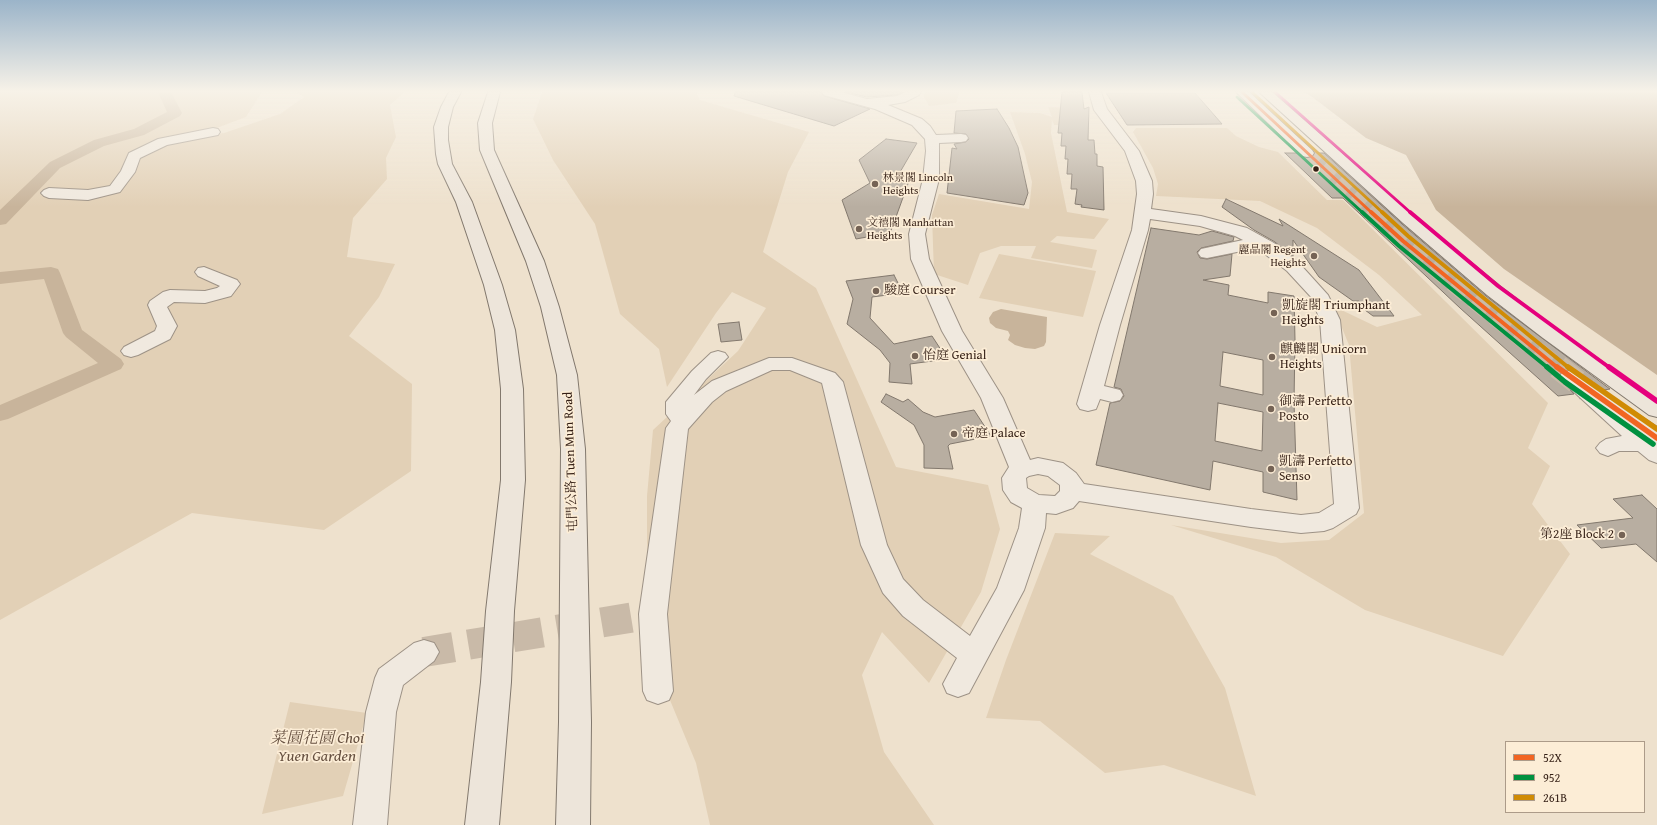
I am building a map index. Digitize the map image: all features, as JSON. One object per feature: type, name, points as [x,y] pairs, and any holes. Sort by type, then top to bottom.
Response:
[{"type":"main road","points":[[441,130],[444,159],[464,202],[493,285],[505,330],[512,389],[513,480],[482,825]]},
{"type":"main road","name":"屯門公路 Tuen Mun Road","points":[[485,130],[487,150],[535,261],[550,307],[567,376],[573,457],[575,722],[573,825]]},
{"type":"main road","points":[[1283,130],[1307,153]]},
{"type":"main road","points":[[1308,130],[1387,201],[1494,292],[1657,410]]},
{"type":"main road","points":[[1589,392],[1652,445]]},
{"type":"lane","points":[[926,130],[932,139],[933,151],[931,179],[917,234],[920,259],[952,331],[992,398],[1022,469]]},
{"type":"lane","points":[[1112,395],[1090,397],[1140,230],[1145,194],[1144,181],[1139,165],[1132,150],[1117,130]]},
{"type":"lane","points":[[49,193],[88,195],[115,189],[128,172],[134,156],[163,142],[213,132]]},
{"type":"lane","points":[[932,139],[961,138]]},
{"type":"lane","points":[[1072,491],[1301,524],[1324,522],[1346,508],[1330,320],[1319,295],[1293,267],[1268,247],[1241,232],[1201,221],[1143,212]]},
{"type":"lane","points":[[1207,253],[1259,242]]},
{"type":"lane","points":[[131,351],[163,335],[167,326],[157,305],[170,296],[206,297],[224,292],[231,284],[204,272]]},
{"type":"lane","points":[[683,420],[678,414],[676,402],[699,375],[718,356]]},
{"type":"lane","points":[[658,691],[652,614],[677,428],[704,397],[719,386],[769,364],[792,364],[828,377],[832,382],[874,545],[893,586],[913,608],[974,655]]},
{"type":"lane","points":[[1569,377],[1652,445]]},
{"type":"lane","points":[[1608,448],[1614,444],[1652,445]]},
{"type":"lane","points":[[1038,466],[1055,469],[1068,479],[1072,485],[1070,497],[1064,502],[1056,505],[1045,506],[1027,501],[1015,490],[1014,478],[1022,469],[1038,466]]},
{"type":"lane","points":[[958,684],[1010,590],[1032,528],[1035,504]]},
{"type":"lane","points":[[370,825],[381,712],[390,678],[424,652]]},
{"type":"green space","points":[[0,130],[210,130],[190,138],[231,130],[395,130],[396,137],[386,158],[387,179],[353,218],[347,257],[395,264],[379,297],[349,336],[412,384],[411,471],[324,530],[192,513],[0,620]]},
{"type":"green space","points":[[539,130],[804,130],[809,132],[788,172],[763,252],[816,288],[896,467],[988,485],[1000,529],[981,592],[929,683],[882,632],[862,675],[884,752],[934,825],[710,825],[696,763],[653,659],[647,543],[647,496],[653,430],[738,351],[766,308],[732,292],[716,313],[667,387],[659,349],[620,314],[595,224],[553,160]]},
{"type":"green space","points":[[1017,130],[1051,130],[1067,212],[1109,219],[1094,239],[1057,236],[1050,242],[1097,250],[1092,268],[1031,258],[1036,246],[1001,246],[980,253],[968,285],[934,274],[932,215],[939,194],[1029,209],[1032,182],[1025,154]]},
{"type":"green space","points":[[1134,130],[1230,130],[1236,136],[1259,147],[1278,152],[1327,200],[1343,200],[1548,403],[1528,448],[1550,466],[1532,504],[1570,554],[1503,656],[1365,610],[1276,557],[1171,525],[1281,543],[1329,540],[1364,513],[1349,345],[1333,306],[1377,327],[1422,315],[1379,275],[1317,228],[1260,201],[1156,196],[1158,184],[1153,168],[1133,132]]},
{"type":"green space","points":[[999,254],[1096,271],[1083,317],[979,298]]},
{"type":"green space","points":[[1055,533],[1110,536],[1090,554],[1173,596],[1225,688],[1256,796],[1164,765],[1105,773],[1040,721],[986,718],[1006,660]]},
{"type":"green space","name":"菜園花園 Choi Yuen Garden","points":[[290,702],[367,713],[343,796],[262,814]]},
{"type":"shaded area","points":[[1356,130],[1657,130],[1657,375],[1504,269],[1436,210],[1406,155],[1366,138]]},
{"type":"shaded area","points":[[1001,309],[1047,317],[1046,342],[1044,346],[1035,349],[1025,348],[1015,345],[1008,340],[1010,335],[1008,331],[996,328],[990,323],[989,318],[993,312]]},
{"type":"building","points":[[954,130],[1010,130],[1018,147],[1028,193],[1024,205],[947,193],[952,148],[957,149],[954,144],[966,142],[969,139],[966,134],[954,133]]},
{"type":"building","points":[[1058,130],[1088,130],[1088,140],[1094,140],[1095,154],[1097,154],[1097,166],[1103,167],[1104,210],[1081,207],[1082,205],[1075,204],[1077,189],[1071,189],[1072,174],[1067,174],[1068,159],[1065,159],[1066,146],[1061,146],[1062,133],[1058,133]]},
{"type":"building","points":[[886,139],[917,143],[896,179],[909,181],[888,239],[867,237],[856,239],[842,200],[870,183],[859,160]]},
{"type":"building","points":[[1285,153],[1297,153],[1302,157],[1307,158],[1312,157],[1315,153],[1324,153],[1402,224],[1486,296],[1610,389],[1604,390],[1591,384],[1577,372],[1569,370],[1562,372],[1558,377],[1574,394],[1558,396],[1460,308],[1343,198],[1332,198]]},
{"type":"building","points":[[1226,199],[1283,226],[1279,219],[1359,270],[1394,316],[1373,316],[1365,310],[1359,301],[1353,301],[1319,277],[1293,240],[1293,257],[1275,242],[1254,230],[1222,207]]},
{"type":"building","points":[[1151,228],[1199,235],[1212,231],[1234,237],[1233,241],[1201,248],[1197,252],[1200,258],[1207,259],[1232,254],[1230,276],[1203,280],[1229,285],[1228,295],[1268,303],[1268,292],[1294,296],[1294,402],[1297,500],[1263,492],[1263,472],[1213,461],[1210,490],[1096,465],[1110,403],[1120,401],[1124,396],[1121,389],[1114,387]],"holes":[[[1223,352],[1263,360],[1263,395],[1220,386]],[[1218,403],[1263,412],[1262,451],[1215,441]]]},
{"type":"building","points":[[894,275],[903,293],[872,297],[870,318],[894,344],[932,336],[947,359],[910,364],[912,384],[889,382],[890,363],[880,350],[847,324],[853,299],[846,281]]},
{"type":"building","points":[[739,322],[742,340],[721,342],[718,324]]},
{"type":"building","name":"帝庭 Palace","points":[[886,394],[903,402],[908,399],[923,412],[935,417],[974,410],[991,436],[950,444],[948,446],[953,469],[924,468],[924,445],[914,425],[881,402]]},
{"type":"building","name":"第2座 Block 2","points":[[1642,495],[1657,509],[1657,562],[1636,544],[1601,548],[1577,525],[1633,518],[1613,499]]},
{"type":"waterway","points":[[0,220],[55,165],[99,143],[142,130]]},
{"type":"waterway","points":[[0,278],[51,273],[73,333],[113,364],[0,414]]},
{"type":"tunnel","points":[[1307,153],[1372,213]]},
{"type":"tunnel","points":[[1371,212],[1463,291],[1559,368]]},
{"type":"tunnel","points":[[1558,367],[1587,390]]},
{"type":"tunnel","points":[[424,652],[653,614]]},
{"type":"transit line","name":"952","points":[[1273,130],[1399,246],[1565,382],[1653,444]]},
{"type":"transit line","name":"52X","points":[[1284,130],[1403,241],[1569,377],[1657,438]]},
{"type":"transit line","name":"261B","points":[[1294,130],[1408,236],[1573,371],[1657,429]]},
{"type":"transit line","points":[[1319,130],[1414,215],[1498,286],[1554,328],[1657,401]]},
{"type":"place","name":"林景閣 Lincoln Heights","points":[[875,184]]},
{"type":"place","name":"文禧閣 Manhattan Heights","points":[[859,229]]},
{"type":"place","name":"麗晶閣 Regent Heights","points":[[1314,256]]},
{"type":"place","name":"駿庭 Courser","points":[[876,291]]},
{"type":"place","name":"凱旋閣 Triumphant Heights","points":[[1274,313]]},
{"type":"place","name":"怡庭 Genial","points":[[915,356]]},
{"type":"place","name":"麒麟閣 Unicorn Heights","points":[[1272,357]]},
{"type":"place","name":"御濤 Perfetto Posto","points":[[1271,409]]},
{"type":"place","name":"帝庭 Palace","points":[[954,434]]},
{"type":"place","name":"凱濤 Perfetto Senso","points":[[1271,469]]},
{"type":"place","name":"第2座 Block 2","points":[[1622,535]]}]
